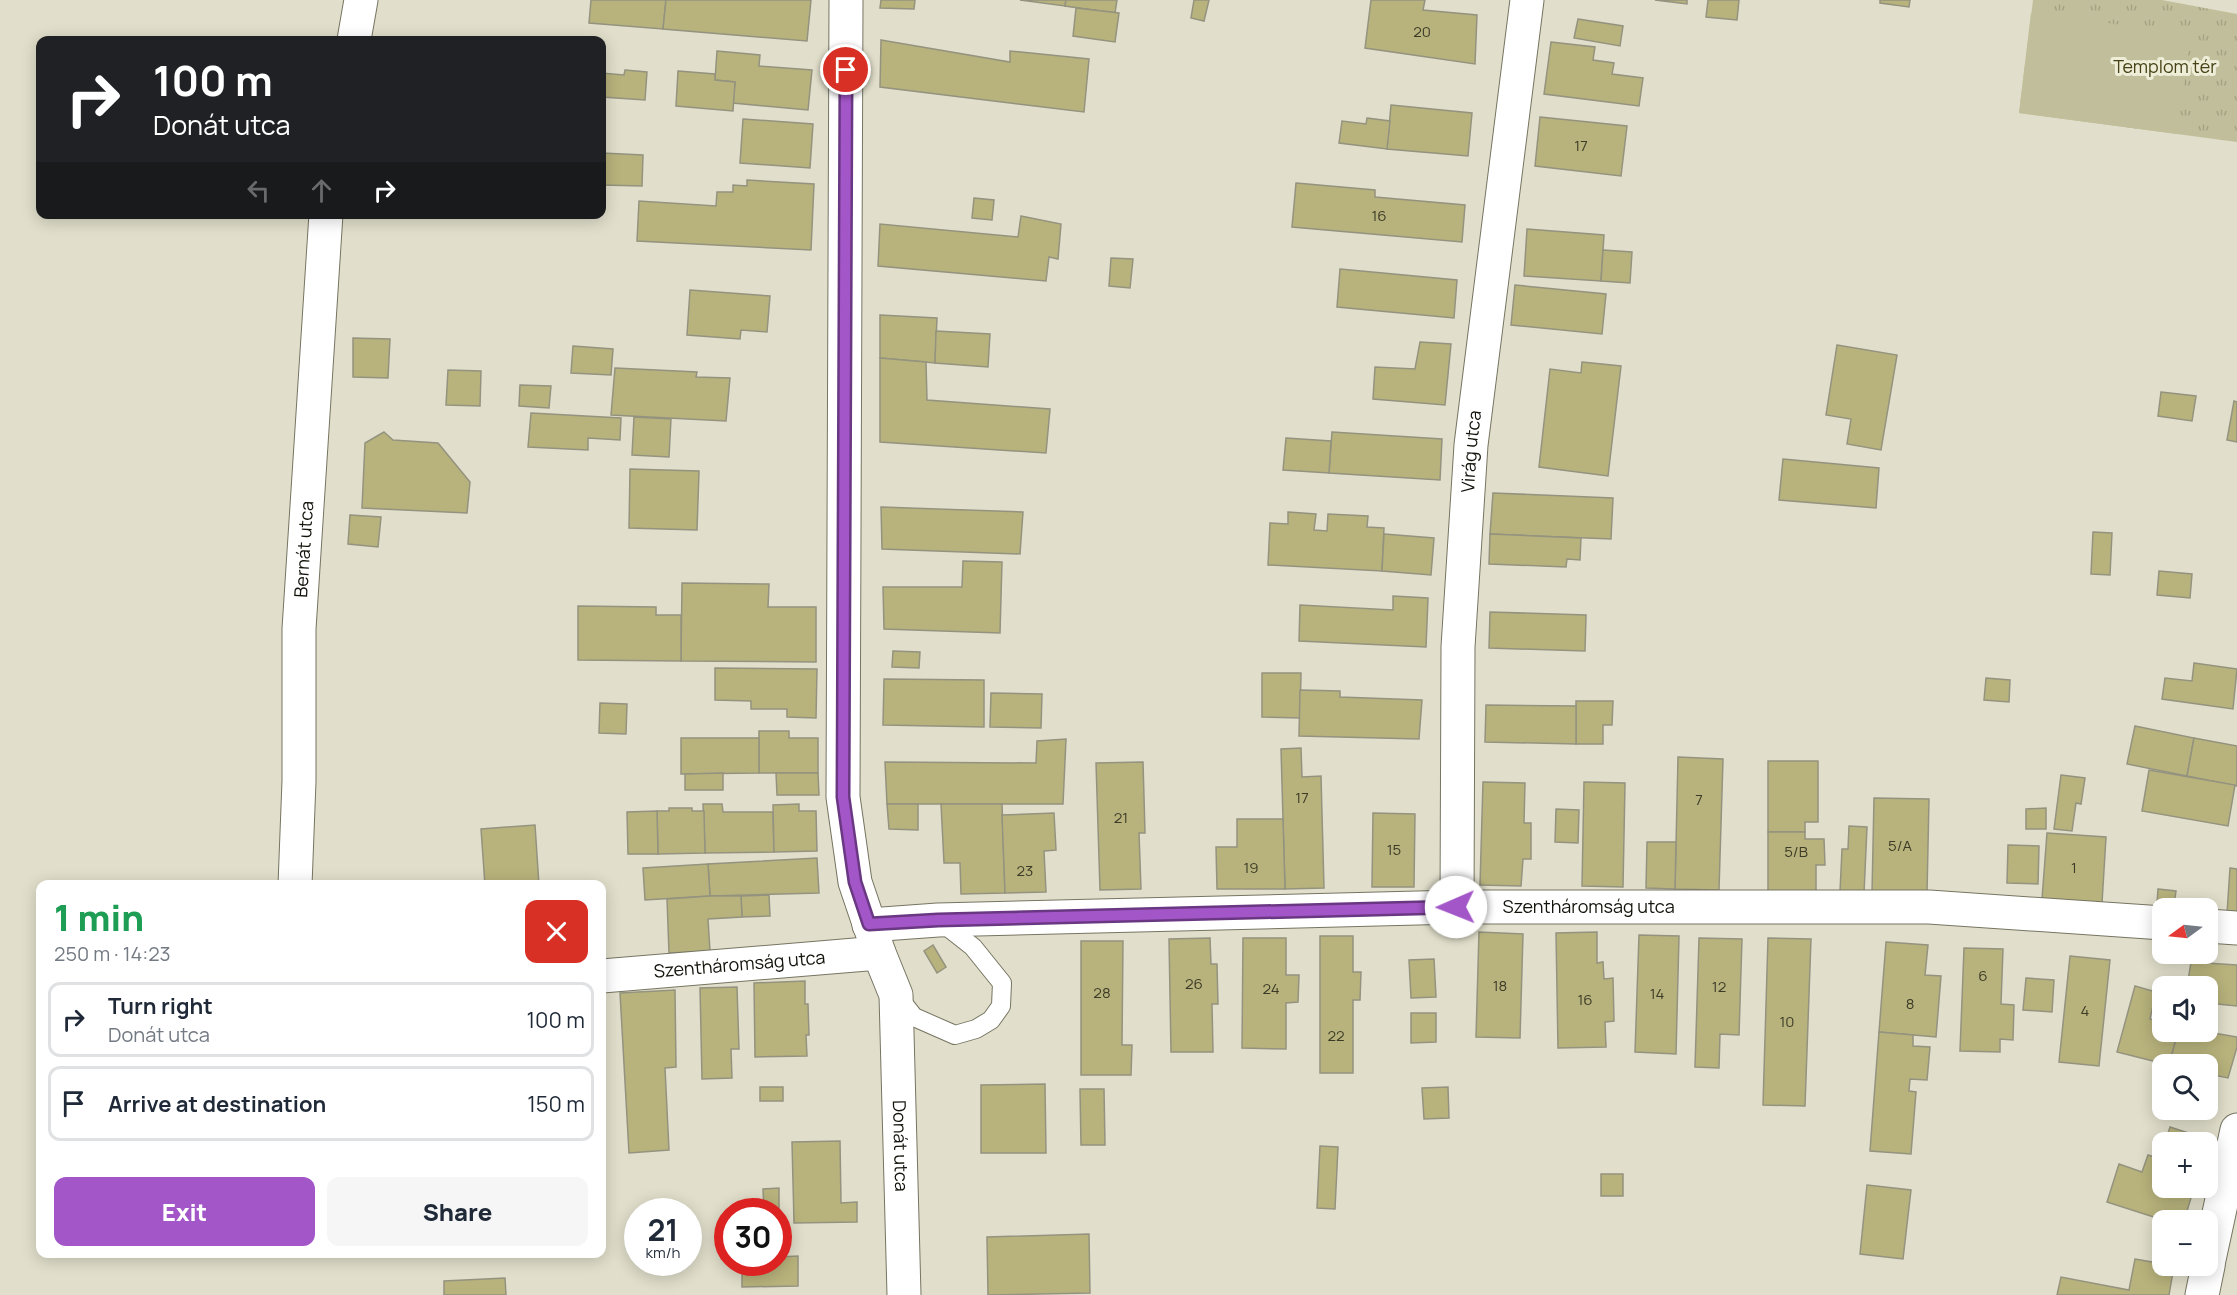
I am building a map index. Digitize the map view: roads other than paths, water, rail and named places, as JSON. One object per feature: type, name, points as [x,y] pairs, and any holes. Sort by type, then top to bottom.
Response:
[{"type":"street","points":[[355,36],[361,0]]},
{"type":"street","points":[[846,0],[843,797],[855,882],[896,995]]},
{"type":"street","name":"Virág utca","points":[[1456,907],[1458,647],[1472,445],[1527,0]]},
{"type":"street","name":"Bernát utca","points":[[295,880],[299,781],[299,629],[326,219]]},
{"type":"street","name":"Szentháromság utca","points":[[606,975],[874,939],[938,920],[1456,907],[1929,907],[2152,922]]},
{"type":"street","points":[[2218,927],[2237,928]]},
{"type":"street","name":"Donát utca","points":[[896,995],[904,1295]]},
{"type":"street","points":[[2218,1218],[2237,1130]]},
{"type":"street","points":[[2202,1295],[2206,1276]]},
{"type":"lane","points":[[896,995],[914,1017],[955,1035],[976,1029],[991,1020],[1001,1006],[1002,983],[973,947],[938,920]]},
{"type":"park label","name":"Templom tér","points":[[2165,67]]}]
